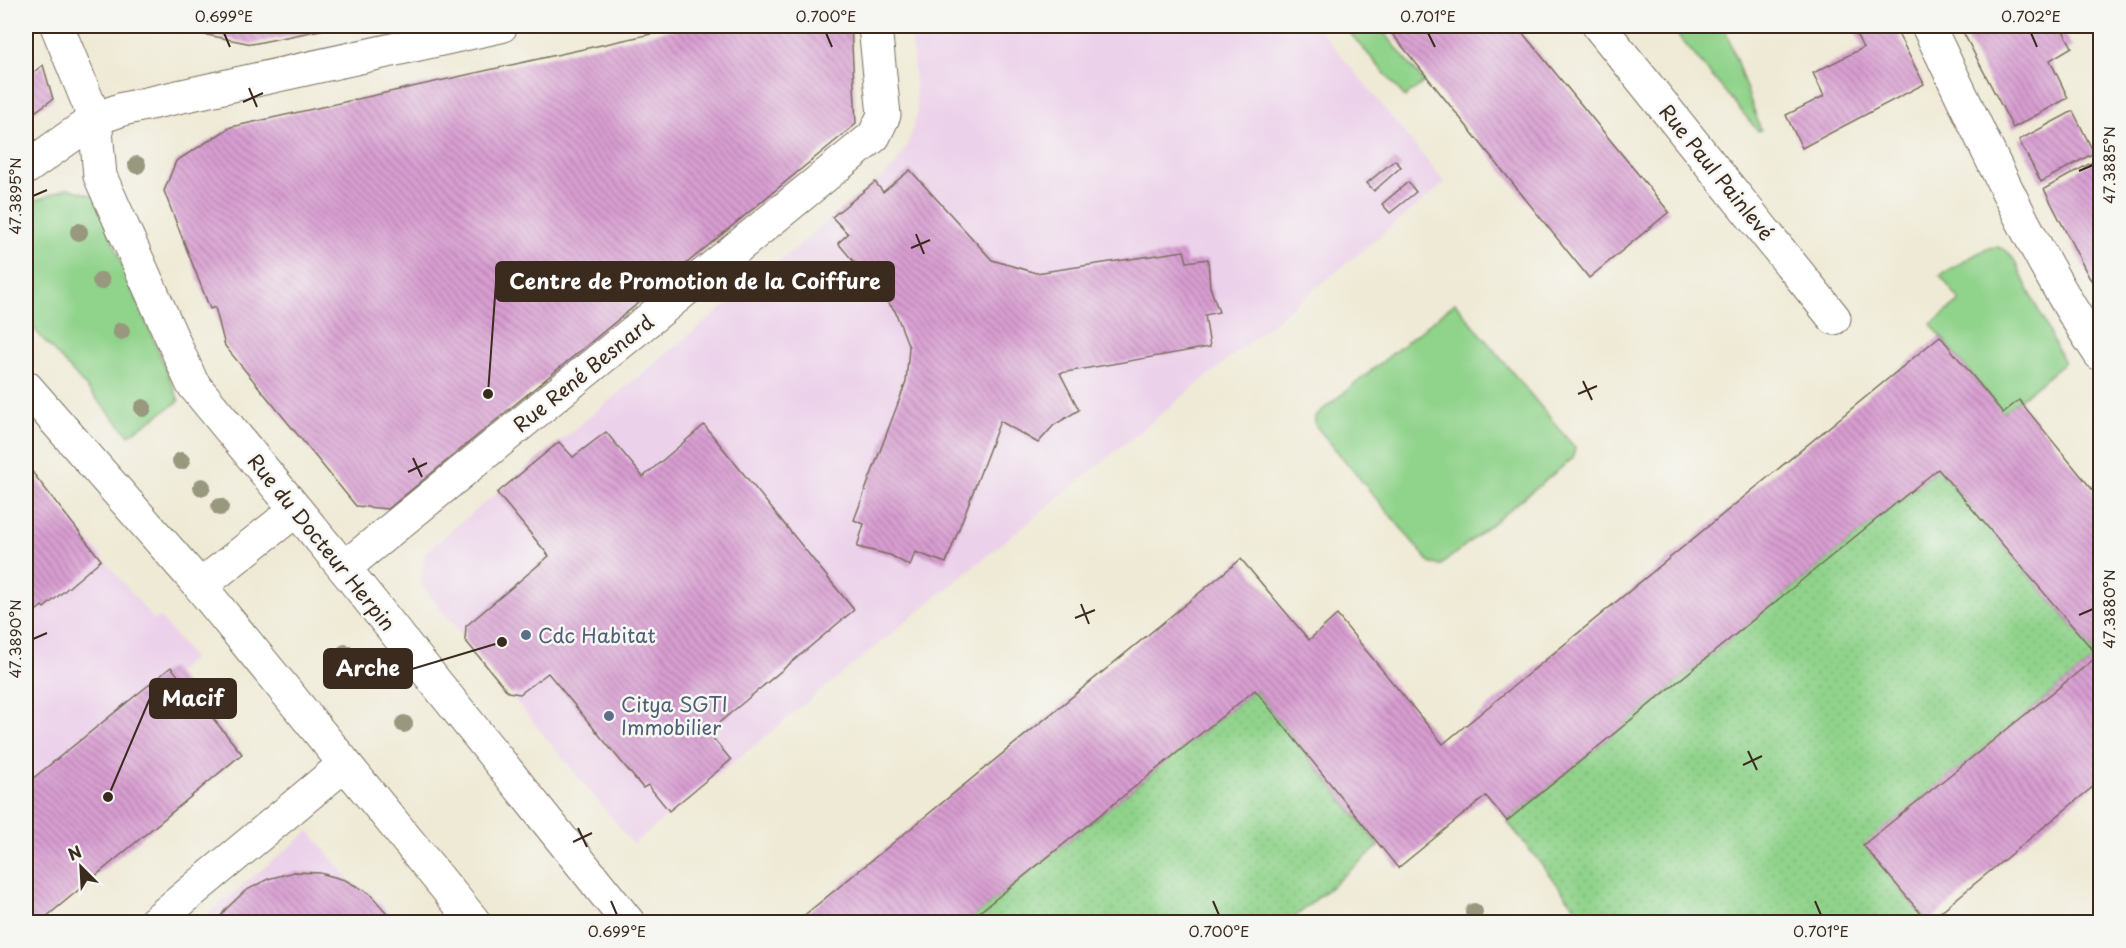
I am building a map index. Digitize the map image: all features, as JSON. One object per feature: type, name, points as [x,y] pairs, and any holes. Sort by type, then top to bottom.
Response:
[{"type":"street","name":"Rue du Docteur Herpin","points":[[57,26],[95,119],[100,176],[192,383],[344,568],[628,922]]},
{"type":"street","points":[[26,168],[95,119],[123,109],[501,26]]},
{"type":"street","name":"Rue René Besnard","points":[[344,568],[874,136],[884,115],[875,26]]},
{"type":"street","name":"Rue Paul Painlevé","points":[[1599,26],[1834,318]]},
{"type":"street","points":[[1928,26],[2019,211],[2073,314],[2100,354]]},
{"type":"street","points":[[26,387],[200,586],[474,922]]},
{"type":"street","points":[[200,586],[296,510]]},
{"type":"street","points":[[155,922],[345,764]]},
{"type":"shaded area","points":[[911,26],[1317,26],[1445,183],[633,844],[421,585],[425,552],[895,166],[909,142],[917,114]]},
{"type":"shaded area","points":[[26,464],[154,620],[160,617],[193,658],[176,673],[242,754],[40,922],[26,922]]},
{"type":"shaded area","points":[[309,831],[355,886],[380,902],[396,922],[198,922]]},
{"type":"green space","points":[[1344,26],[1379,26],[1424,82],[1405,97]]},
{"type":"green space","points":[[1670,26],[1724,26],[1761,130],[1758,131]]},
{"type":"green space","points":[[68,188],[94,196],[179,401],[129,435],[26,320],[26,209],[32,202]]},
{"type":"green space","points":[[1998,247],[2007,251],[2014,260],[2064,363],[2003,413],[1931,324],[1960,301],[1940,275],[1987,248]]},
{"type":"green space","points":[[1455,303],[1575,448],[1573,458],[1441,565],[1431,564],[1315,425],[1315,416]]},
{"type":"green space","points":[[1938,469],[2098,656],[1864,845],[1927,922],[1584,922],[1586,921],[1507,821]]},
{"type":"green space","points":[[1255,690],[1379,846],[1289,922],[967,922]]},
{"type":"building","points":[[162,26],[334,26],[335,27],[252,44]]},
{"type":"building","points":[[687,26],[851,26],[856,124],[388,509],[356,506],[225,346],[215,307],[210,309],[164,191],[176,161],[231,127]]},
{"type":"building","points":[[1386,26],[1517,26],[1669,212],[1589,278]]},
{"type":"building","points":[[1852,26],[1894,26],[1924,84],[1802,148],[1786,115],[1824,96],[1813,73],[1863,48]]},
{"type":"building","points":[[1960,26],[2069,26],[2062,29],[2072,47],[2050,60],[2068,98],[2013,128]]},
{"type":"building","points":[[43,65],[53,99],[26,118],[26,78]]},
{"type":"building","points":[[2073,111],[2094,153],[2041,182],[2019,140]]},
{"type":"building","points":[[2098,159],[2100,163],[2100,292],[2089,277],[2044,189]]},
{"type":"building","points":[[1395,160],[1401,167],[1374,191],[1367,183]]},
{"type":"building","points":[[910,170],[992,260],[1036,273],[1184,251],[1187,262],[1208,259],[1210,287],[1219,312],[1205,315],[1210,347],[1060,373],[1079,410],[1054,425],[1038,443],[1000,421],[946,563],[915,552],[910,566],[890,555],[857,547],[864,524],[854,520],[906,382],[909,347],[895,311],[838,243],[848,234],[832,217],[875,182],[883,192]]},
{"type":"building","points":[[1408,182],[1416,192],[1390,213],[1382,204]]},
{"type":"building","points":[[1940,336],[2003,413],[2019,400],[2100,499],[2100,781],[1928,922],[1863,845],[2098,656],[1938,469],[1507,821],[1486,796],[1398,868],[1255,690],[967,922],[796,922],[1241,559],[1309,640],[1337,615],[1443,744]]},
{"type":"building","points":[[704,425],[854,610],[708,732],[731,760],[669,811],[648,785],[643,788],[548,673],[520,694],[508,692],[465,640],[466,626],[549,556],[497,493],[559,442],[573,457],[606,432],[643,477]]},
{"type":"building","points":[[26,464],[101,560],[44,608],[42,606],[26,619]]},
{"type":"building","points":[[171,667],[242,754],[40,922],[26,922],[26,784]]},
{"type":"building","points":[[294,872],[320,873],[345,880],[369,893],[395,922],[217,922],[225,910],[245,891],[268,879]]},
{"type":"place","name":"Centre de Promotion de la Coiffure","points":[[488,394]]},
{"type":"place","name":"Cdc Habitat","points":[[526,635]]},
{"type":"place","name":"Arche","points":[[502,642]]},
{"type":"place","name":"Citya SGTI Immobilier","points":[[609,716]]},
{"type":"place","name":"Macif","points":[[108,797]]}]
